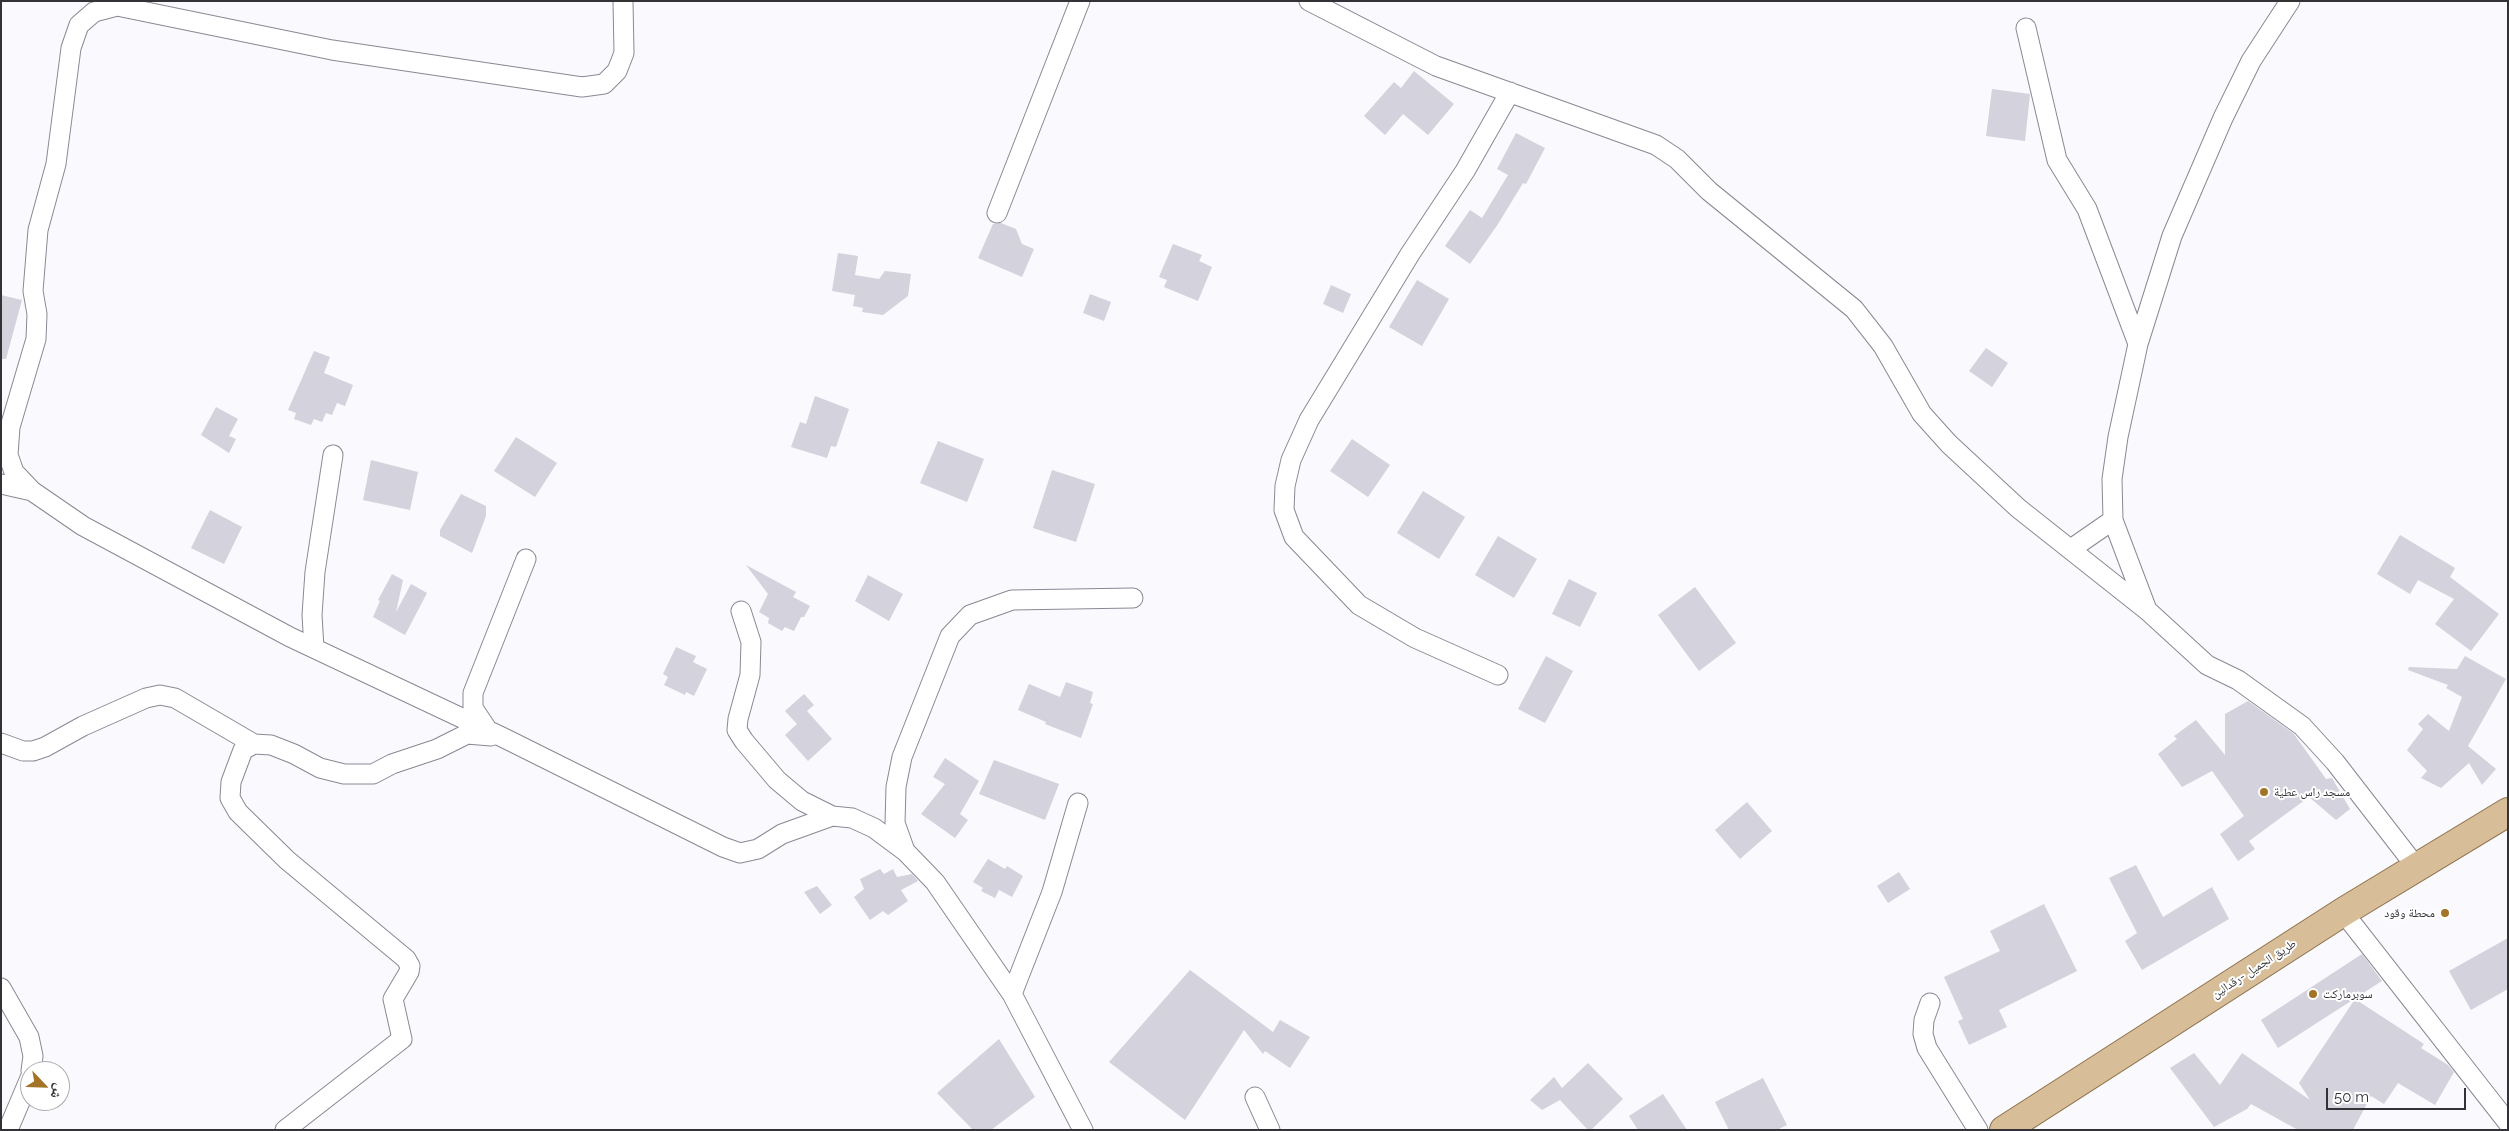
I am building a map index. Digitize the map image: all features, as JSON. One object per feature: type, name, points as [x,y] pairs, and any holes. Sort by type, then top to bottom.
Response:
[{"type":"main road","name":"طريق الجميل -رقدالين","points":[[2004,1130],[2343,912],[2508,812]]},
{"type":"street","points":[[623,1],[624,53],[617,71],[604,84],[582,88],[332,50],[117,6],[94,12],[79,25],[71,48],[56,164],[38,230],[33,292],[38,314],[36,340],[10,427],[8,455],[14,472],[32,491],[83,526],[314,648],[495,734],[722,847],[740,853],[758,849],[782,834],[832,816]]},
{"type":"street","points":[[997,213],[1080,1]]},
{"type":"street","points":[[1309,1],[1436,66],[1656,145],[1677,159],[1709,191],[1854,309],[1883,346],[1922,414],[1949,444],[2018,508],[2148,611],[2207,665],[2238,680],[2302,726],[2336,762],[2417,868]]},
{"type":"street","points":[[2148,611],[2113,520],[2112,479],[2114,462],[2138,344],[2172,236],[2223,118],[2251,61],[2290,1]]},
{"type":"street","points":[[2026,28],[2057,160],[2087,209],[2138,344]]},
{"type":"street","points":[[1498,675],[1415,638],[1359,605],[1294,537],[1284,510],[1285,486],[1291,460],[1309,420],[1410,254],[1465,171],[1510,92]]},
{"type":"street","points":[[314,648],[312,615],[315,572],[334,455]]},
{"type":"street","points":[[1,484],[32,491]]},
{"type":"street","points":[[2071,550],[2113,520]]},
{"type":"street","points":[[495,734],[473,708],[473,693],[526,559]]},
{"type":"street","points":[[905,851],[895,822],[896,787],[902,757],[950,636],[970,615],[1012,600],[1133,598]]},
{"type":"street","points":[[741,611],[751,642],[750,675],[738,719],[738,730],[744,741],[777,780],[802,801],[832,816],[852,818],[874,828],[905,851],[935,882],[1012,994],[1083,1130]]},
{"type":"street","points":[[1,742],[23,751],[33,751],[146,698],[160,695],[175,698],[254,744],[271,745],[294,754],[320,768],[344,774],[373,774],[392,764],[467,734],[495,734]]},
{"type":"street","points":[[254,744],[243,750],[232,782],[230,798],[238,812],[287,860],[406,959],[410,966],[409,972],[393,999],[402,1039],[285,1130]]},
{"type":"street","points":[[1012,994],[1052,892],[1078,803]]},
{"type":"street","points":[[2343,912],[2508,1123]]},
{"type":"street","points":[[1,988],[29,1037],[32,1061]]},
{"type":"street","points":[[1930,1003],[1924,1020],[1923,1034],[1927,1048],[1978,1130]]},
{"type":"street","points":[[1255,1098],[1270,1130]]},
{"type":"street","points":[[8,1130],[20,1102]]},
{"type":"building","points":[[1414,71],[1454,104],[1428,135],[1403,114],[1385,135],[1364,116],[1394,82],[1401,88]]},
{"type":"building","points":[[1992,89],[2030,94],[2025,141],[1986,136]]},
{"type":"building","points":[[1516,133],[1545,148],[1526,184],[1523,183],[1498,224],[1470,264],[1445,246],[1470,210],[1482,218],[1508,175],[1497,169]]},
{"type":"building","points":[[1001,223],[1016,229],[1022,244],[1034,249],[1022,277],[978,258],[993,224]]},
{"type":"building","points":[[1173,244],[1202,255],[1199,261],[1212,267],[1198,301],[1164,287],[1167,280],[1159,277]]},
{"type":"building","points":[[838,253],[858,256],[855,275],[879,279],[885,271],[911,274],[908,296],[883,315],[862,312],[863,308],[853,306],[855,295],[832,291]]},
{"type":"building","points":[[1417,280],[1449,299],[1422,346],[1389,327]]},
{"type":"building","points":[[1331,285],[1351,294],[1343,313],[1323,304]]},
{"type":"building","points":[[1090,294],[1111,302],[1104,321],[1083,313]]},
{"type":"building","points":[[1,295],[22,300],[6,359],[1,359]]},
{"type":"building","points":[[1986,348],[2008,363],[1992,387],[1969,371]]},
{"type":"building","points":[[314,351],[330,357],[324,373],[353,385],[345,406],[337,403],[332,415],[326,413],[322,422],[314,419],[311,425],[294,419],[296,413],[288,410]]},
{"type":"building","points":[[815,396],[849,409],[836,447],[831,446],[827,458],[791,447],[800,422],[806,424]]},
{"type":"building","points":[[216,407],[238,419],[229,436],[236,439],[229,453],[201,435]]},
{"type":"building","points":[[516,437],[557,463],[535,497],[494,471]]},
{"type":"building","points":[[1352,439],[1390,465],[1368,497],[1330,471]]},
{"type":"building","points":[[938,441],[984,459],[967,502],[920,483]]},
{"type":"building","points":[[371,460],[418,472],[410,510],[363,500]]},
{"type":"building","points":[[1052,470],[1095,484],[1076,542],[1033,528]]},
{"type":"building","points":[[1423,491],[1465,517],[1439,559],[1397,533]]},
{"type":"building","points":[[461,494],[486,506],[486,516],[472,553],[440,536],[440,530]]},
{"type":"building","points":[[210,510],[242,527],[224,564],[191,548]]},
{"type":"building","points":[[2400,535],[2455,568],[2450,577],[2499,614],[2471,651],[2435,624],[2454,599],[2418,580],[2410,594],[2377,574]]},
{"type":"building","points":[[1498,536],[1537,559],[1514,598],[1475,575]]},
{"type":"building","points":[[746,565],[796,592],[793,597],[810,606],[804,617],[801,617],[794,631],[785,627],[782,631],[768,623],[769,618],[759,612],[768,594]]},
{"type":"building","points":[[392,574],[403,580],[396,612],[411,584],[427,593],[405,635],[373,617],[380,601],[378,600]]},
{"type":"building","points":[[868,575],[903,594],[889,621],[855,601]]},
{"type":"building","points":[[1569,579],[1597,593],[1580,627],[1552,614]]},
{"type":"building","points":[[1695,587],[1736,643],[1699,671],[1658,615]]},
{"type":"building","points":[[676,647],[696,656],[693,662],[707,669],[694,696],[686,692],[685,695],[664,685],[668,677],[663,674]]},
{"type":"building","points":[[1546,656],[1573,671],[1545,723],[1518,709]]},
{"type":"building","points":[[2465,656],[2506,679],[2468,746],[2496,769],[2482,785],[2469,763],[2441,788],[2421,778],[2427,771],[2407,750],[2423,729],[2418,724],[2428,714],[2449,731],[2462,697],[2446,688],[2448,685],[2408,670],[2409,667],[2457,669]]},
{"type":"building","points":[[1066,682],[1093,692],[1090,703],[1093,704],[1081,738],[1045,724],[1046,722],[1018,710],[1029,684],[1060,697]]},
{"type":"building","points":[[804,694],[814,705],[807,711],[832,739],[808,761],[785,735],[797,724],[785,711]]},
{"type":"building","points":[[2248,701],[2294,734],[2326,779],[2332,778],[2350,809],[2336,820],[2309,797],[2249,841],[2255,849],[2238,861],[2220,834],[2244,816],[2212,771],[2182,787],[2158,754],[2177,739],[2174,736],[2196,720],[2225,755],[2225,714]]},
{"type":"building","points":[[945,758],[979,781],[960,814],[968,820],[955,838],[921,814],[945,784],[933,777]]},
{"type":"building","points":[[994,760],[1059,784],[1045,820],[979,794]]},
{"type":"building","points":[[1747,802],[1772,831],[1740,859],[1715,830]]},
{"type":"building","points":[[988,859],[1005,869],[1007,866],[1023,876],[1012,897],[999,890],[995,898],[981,891],[983,888],[973,882]]},
{"type":"building","points":[[2136,865],[2163,917],[2212,887],[2229,919],[2142,970],[2125,941],[2137,933],[2109,878]]},
{"type":"building","points":[[880,869],[884,874],[893,869],[897,877],[912,874],[918,881],[901,890],[908,901],[888,915],[883,911],[870,920],[854,897],[864,889],[860,879]]},
{"type":"building","points":[[1899,872],[1910,889],[1888,903],[1877,886]]},
{"type":"building","points":[[817,886],[832,905],[820,914],[804,892]]},
{"type":"building","points":[[2044,904],[2077,971],[1999,1010],[2007,1027],[1969,1045],[1958,1021],[1963,1019],[1944,977],[2000,951],[1990,931]]},
{"type":"building","points":[[2508,938],[2508,989],[2471,1010],[2449,971]]},
{"type":"building","points":[[2362,954],[2382,981],[2278,1048],[2261,1020]]},
{"type":"building","points":[[1190,970],[1273,1032],[1280,1020],[1310,1037],[1290,1068],[1265,1051],[1263,1054],[1244,1030],[1185,1120],[1109,1062]]},
{"type":"building","points":[[2355,999],[2424,1044],[2421,1048],[2448,1065],[2454,1072],[2435,1105],[2398,1083],[2384,1104],[2371,1096],[2353,1130],[2298,1130],[2251,1104],[2247,1109],[2214,1127],[2170,1068],[2194,1053],[2220,1085],[2242,1053],[2310,1100],[2299,1083]]},
{"type":"building","points":[[999,1039],[1035,1097],[991,1130],[973,1130],[937,1093]]},
{"type":"building","points":[[1588,1063],[1623,1099],[1591,1130],[1588,1130],[1560,1100],[1542,1110],[1530,1100],[1554,1077],[1562,1088]]},
{"type":"building","points":[[1763,1078],[1787,1125],[1777,1130],[1729,1130],[1715,1102]]},
{"type":"building","points":[[1663,1094],[1687,1130],[1638,1130],[1629,1116]]},
{"type":"place","name":"مسجد راس عطية","points":[[2264,792]]},
{"type":"place","name":"محطة وقود","points":[[2445,913]]},
{"type":"place","name":"سوبرماركت","points":[[2313,994]]}]
